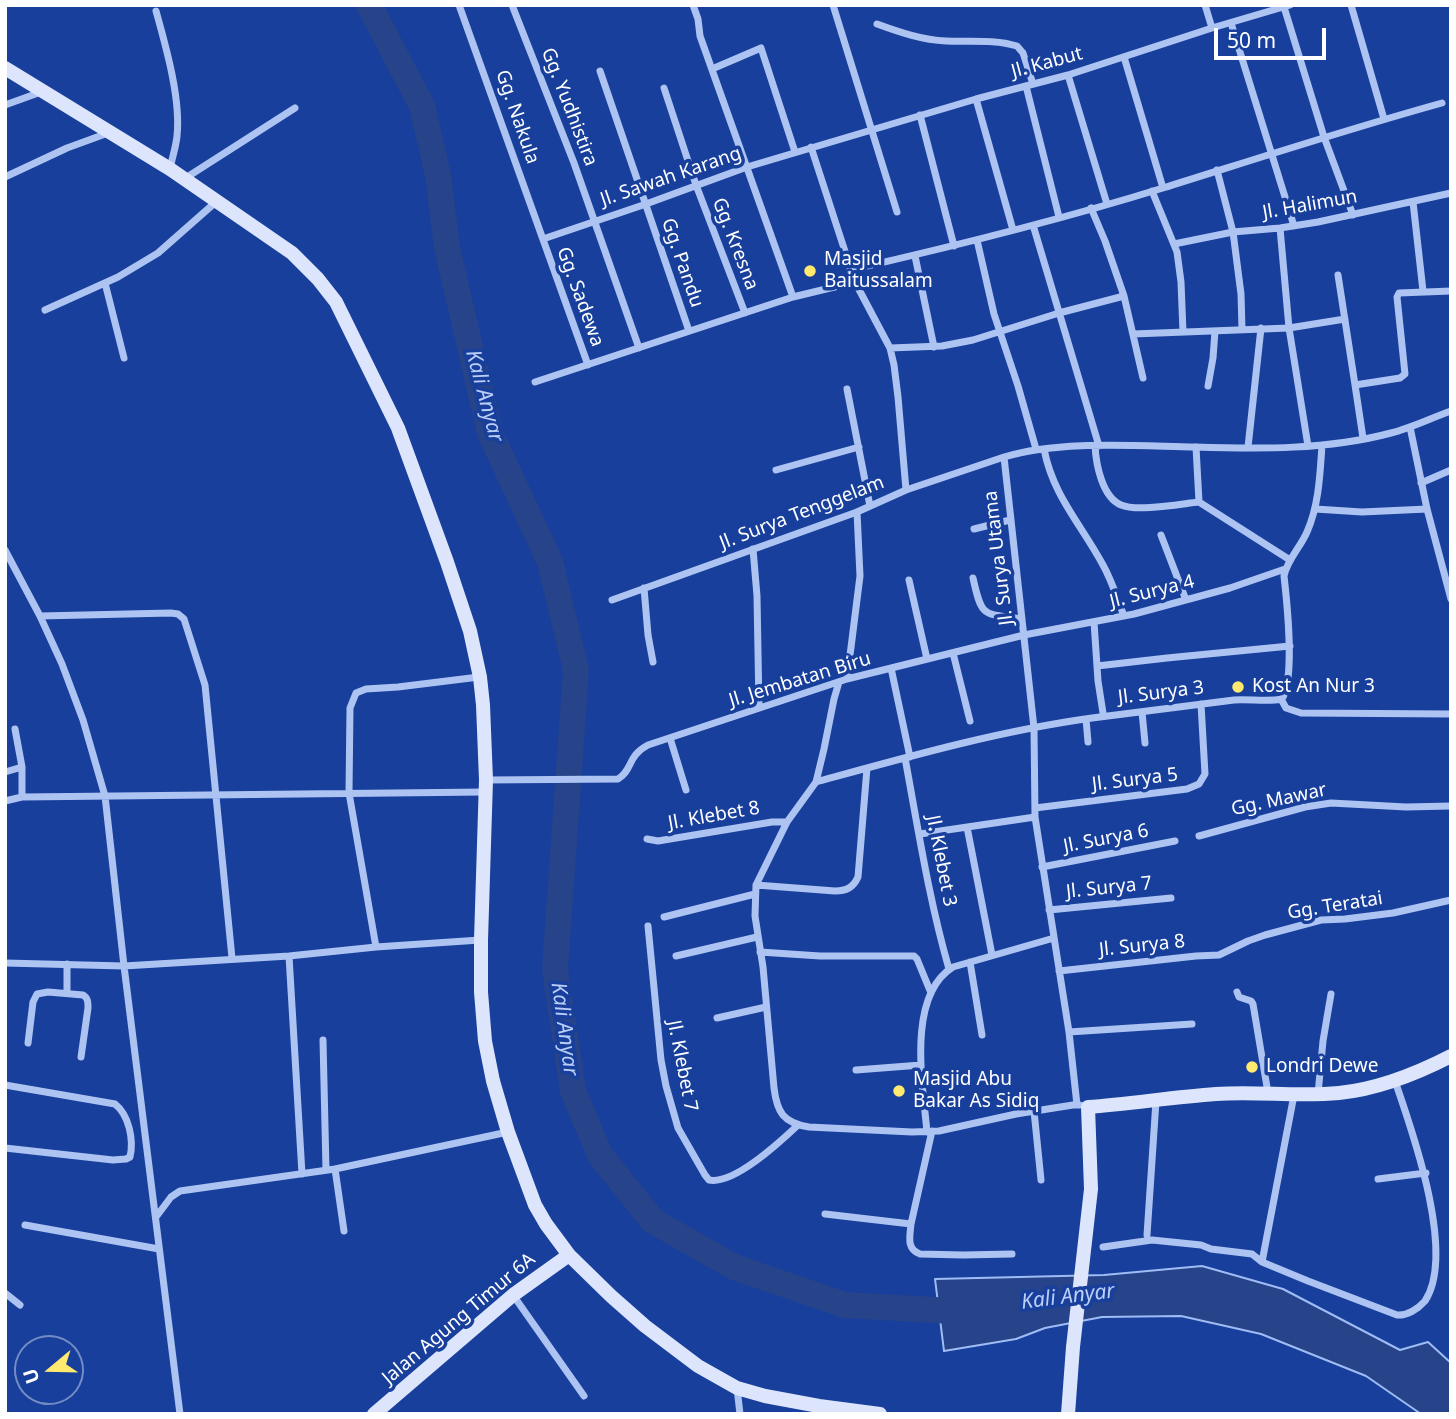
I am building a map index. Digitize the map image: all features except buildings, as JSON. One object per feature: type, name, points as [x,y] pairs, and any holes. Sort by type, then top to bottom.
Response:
[{"type":"street","name":"Gg. Nakula","points":[[459,5],[543,239]]},
{"type":"street","name":"Gg. Yudhistira","points":[[512,5],[574,163],[639,348]]},
{"type":"street","points":[[693,5],[700,36],[793,298]]},
{"type":"street","points":[[833,5],[897,212]]},
{"type":"street","points":[[1205,5],[1212,28]]},
{"type":"street","points":[[1351,5],[1384,119]]},
{"type":"street","points":[[1287,6],[1324,137],[1353,215]]},
{"type":"street","name":"Jl. Kabut","points":[[811,147],[1068,75],[1287,6]]},
{"type":"street","points":[[156,11],[173,78],[176,108],[177,135],[170,169]]},
{"type":"street","points":[[1231,23],[1294,226]]},
{"type":"street","points":[[877,24],[902,33],[936,40],[993,41],[1017,46],[1023,52],[1059,217]]},
{"type":"street","points":[[712,69],[761,48],[795,152]]},
{"type":"street","points":[[1124,57],[1163,188]]},
{"type":"street","points":[[5,68],[170,169],[292,253],[336,302],[398,428],[470,631],[480,677],[486,786],[481,940],[485,1041],[508,1132],[535,1205],[546,1224],[569,1255],[645,1326],[698,1366],[737,1388],[765,1396],[880,1414]]},
{"type":"street","name":"Gg. Pandu","points":[[600,71],[689,331]]},
{"type":"street","points":[[1068,75],[1107,204]]},
{"type":"street","name":"Gg. Kresna","points":[[664,88],[696,185],[745,313]]},
{"type":"street","points":[[5,105],[42,92]]},
{"type":"street","points":[[976,99],[1013,230]]},
{"type":"street","points":[[850,271],[1107,204],[1442,103]]},
{"type":"street","points":[[184,179],[295,108]]},
{"type":"street","points":[[920,115],[954,246]]},
{"type":"street","points":[[5,177],[108,132]]},
{"type":"street","name":"Jl. Sawah Karang","points":[[543,239],[811,147]]},
{"type":"street","points":[[811,147],[850,271],[890,348],[897,386],[906,490]]},
{"type":"street","points":[[1217,170],[1233,232],[1240,282],[1242,329]]},
{"type":"street","points":[[1152,191],[1179,263],[1183,332]]},
{"type":"street","name":"Jl. Halimun","points":[[1174,244],[1233,232],[1294,226],[1451,193]]},
{"type":"street","points":[[45,310],[105,283],[158,253],[217,201]]},
{"type":"street","points":[[1413,202],[1423,291]]},
{"type":"street","points":[[1091,208],[1124,296],[1143,378]]},
{"type":"street","points":[[1033,225],[1097,446],[1096,461],[1110,495],[1120,505],[1129,507],[1199,502],[1290,560]]},
{"type":"street","points":[[1280,228],[1289,328],[1308,446]]},
{"type":"street","name":"Gg. Sadewa","points":[[543,239],[588,365]]},
{"type":"street","points":[[977,240],[1000,332],[1040,449],[1058,491],[1110,579],[1124,616]]},
{"type":"street","points":[[915,256],[934,347]]},
{"type":"street","points":[[1338,275],[1363,438]]},
{"type":"street","points":[[535,382],[793,298],[855,282]]},
{"type":"street","points":[[105,283],[124,358]]},
{"type":"street","points":[[1355,385],[1400,378],[1405,374],[1398,294],[1451,292]]},
{"type":"street","points":[[890,348],[934,347],[973,340],[1124,296]]},
{"type":"street","points":[[1133,334],[1289,328],[1345,319]]},
{"type":"street","points":[[1248,447],[1261,328]]},
{"type":"street","points":[[1208,386],[1215,331]]},
{"type":"street","points":[[847,389],[870,506]]},
{"type":"street","points":[[1004,457],[1040,449],[1097,446],[1322,445],[1394,432],[1451,411]]},
{"type":"street","points":[[1409,427],[1451,598]]},
{"type":"street","points":[[1322,445],[1315,509],[1307,534],[1285,569],[1290,646],[1286,688],[1281,699],[1286,708],[1301,713],[1451,714]]},
{"type":"street","points":[[776,470],[859,447]]},
{"type":"street","points":[[1196,447],[1199,502]]},
{"type":"street","name":"Jl. Surya Tenggelam","points":[[612,600],[857,512],[906,490],[1004,457]]},
{"type":"street","name":"Jl. Surya Utama","points":[[1004,457],[1034,728],[1035,812],[1082,1106]]},
{"type":"street","points":[[1421,483],[1451,470]]},
{"type":"street","points":[[1315,509],[1362,512],[1427,509]]},
{"type":"street","points":[[857,512],[860,576],[843,680],[834,699],[816,782],[787,822],[756,885],[755,916],[776,1101],[779,1111],[788,1121],[797,1125],[929,1132],[1034,1111],[1082,1106],[1216,1094],[1342,1093],[1395,1082],[1451,1056]]},
{"type":"street","points":[[974,529],[1010,520]]},
{"type":"street","points":[[1161,535],[1186,600]]},
{"type":"street","points":[[753,549],[757,596],[759,708]]},
{"type":"street","points":[[5,550],[62,664],[83,720],[106,796],[124,966],[180,1414]]},
{"type":"street","name":"Jl. Surya 4","points":[[1024,635],[1124,616],[1252,582],[1285,569]]},
{"type":"street","points":[[973,579],[979,604],[986,613],[1022,619]]},
{"type":"street","points":[[909,580],[927,659]]},
{"type":"street","points":[[644,588],[653,662]]},
{"type":"street","points":[[40,616],[171,613],[184,619],[205,685],[232,958]]},
{"type":"street","points":[[1094,622],[1103,713]]},
{"type":"street","name":"Jl. Jembatan Biru","points":[[486,786],[526,780],[618,779],[622,777],[633,756],[648,745],[843,680],[1024,635]]},
{"type":"street","points":[[1097,666],[1290,646]]},
{"type":"street","points":[[953,653],[970,721]]},
{"type":"street","name":"Jl. Klebet 3","points":[[891,668],[919,834],[940,939],[949,969]]},
{"type":"street","points":[[376,947],[349,793],[350,708],[356,693],[366,689],[480,677]]},
{"type":"street","name":"Jl. Surya 3","points":[[816,782],[976,740],[1034,728],[1201,704],[1281,699]]},
{"type":"street","name":"Jl. Surya 5","points":[[919,834],[1197,786],[1205,775],[1201,704]]},
{"type":"street","points":[[1142,712],[1145,743]]},
{"type":"street","points":[[1086,719],[1088,742]]},
{"type":"street","points":[[15,729],[22,767],[22,797]]},
{"type":"street","points":[[670,738],[686,790]]},
{"type":"street","points":[[5,772],[22,767]]},
{"type":"street","points":[[756,885],[841,891],[849,889],[856,882],[867,768]]},
{"type":"street","points":[[5,802],[22,797],[349,793],[486,786]]},
{"type":"street","name":"Gg. Mawar","points":[[1199,836],[1305,807],[1331,803],[1406,807],[1451,806]]},
{"type":"street","name":"Jl. Klebet 8","points":[[647,839],[658,841],[772,822],[787,822]]},
{"type":"street","points":[[967,827],[992,955]]},
{"type":"street","name":"Jl. Surya 6","points":[[1042,867],[1175,841]]},
{"type":"street","points":[[664,917],[755,894]]},
{"type":"street","name":"Jl. Surya 7","points":[[1049,910],[1171,898]]},
{"type":"street","name":"Gg. Teratai","points":[[1227,951],[1265,935],[1315,922],[1393,913],[1451,900]]},
{"type":"street","name":"Jl. Klebet 7","points":[[648,926],[659,1049],[666,1086],[678,1128],[705,1175],[709,1180],[722,1180],[746,1167],[773,1148],[797,1125]]},
{"type":"street","points":[[676,956],[757,937]]},
{"type":"street","points":[[1012,1254],[920,1254],[911,1248],[911,1224],[929,1132],[921,1065],[922,1026],[925,1007],[931,993],[949,969],[1054,938]]},
{"type":"street","points":[[5,963],[124,966],[481,940]]},
{"type":"street","name":"Jl. Surya 8","points":[[1059,971],[1213,956],[1227,951]]},
{"type":"street","points":[[760,952],[820,956],[914,956],[931,993]]},
{"type":"street","points":[[289,956],[302,1174]]},
{"type":"street","points":[[970,962],[982,1035]]},
{"type":"street","points":[[66,964],[67,993]]},
{"type":"street","points":[[28,1043],[37,994],[48,992],[83,995],[88,1001],[88,1008],[81,1057]]},
{"type":"street","points":[[1237,992],[1239,998],[1253,1004],[1268,1094]]},
{"type":"street","points":[[1318,1094],[1331,994]]},
{"type":"street","points":[[717,1018],[766,1007]]},
{"type":"street","points":[[1069,1032],[1192,1024]]},
{"type":"street","points":[[323,1040],[331,1170],[344,1231]]},
{"type":"street","points":[[856,1070],[921,1065]]},
{"type":"street","points":[[1103,1247],[1143,1240],[1201,1245],[1227,1252],[1252,1254],[1262,1262],[1397,1315],[1402,1316],[1419,1307],[1427,1298],[1436,1276],[1439,1261],[1438,1237],[1430,1186],[1395,1082]]},
{"type":"street","points":[[5,1085],[115,1104],[129,1125],[131,1150],[130,1157],[113,1160],[5,1148]]},
{"type":"street","points":[[1262,1262],[1294,1095]]},
{"type":"street","points":[[1147,1234],[1156,1101]]},
{"type":"street","points":[[1068,1414],[1091,1189],[1082,1106]]},
{"type":"street","points":[[1034,1111],[1041,1180]]},
{"type":"street","points":[[129,1125],[145,1129]]},
{"type":"street","points":[[156,1217],[171,1197],[180,1191],[331,1170],[508,1132]]},
{"type":"street","points":[[1378,1179],[1426,1173]]},
{"type":"street","points":[[825,1214],[911,1224]]},
{"type":"street","points":[[24,1226],[159,1249]]},
{"type":"street","name":"Jalan Agung Timur 6A","points":[[374,1414],[513,1295],[569,1255]]},
{"type":"street","points":[[5,1293],[20,1305]]},
{"type":"street","points":[[513,1295],[584,1396]]},
{"type":"street","points":[[737,1388],[740,1414]]},
{"type":"water","points":[[1202,1266],[1283,1289],[1400,1350],[1428,1342],[1451,1363],[1451,1414],[1421,1414],[1366,1376],[1261,1334],[1181,1316],[1102,1317],[1045,1328],[1016,1339],[944,1351],[935,1279],[1104,1275]]},
{"type":"waterway","name":"Kali Anyar","points":[[369,5],[422,106],[438,175],[447,248],[490,433],[550,562],[576,670],[555,969],[573,1091],[600,1155],[653,1221],[734,1267],[845,1305],[952,1311],[974,1309]]},
{"type":"place","name":"Masjid Baitussalam","points":[[810,271]]},
{"type":"place","name":"Kost An Nur 3","points":[[1238,687]]},
{"type":"place","name":"Londri Dewe","points":[[1252,1067]]},
{"type":"place","name":"Masjid Abu Bakar As Sidiq","points":[[899,1091]]}]
